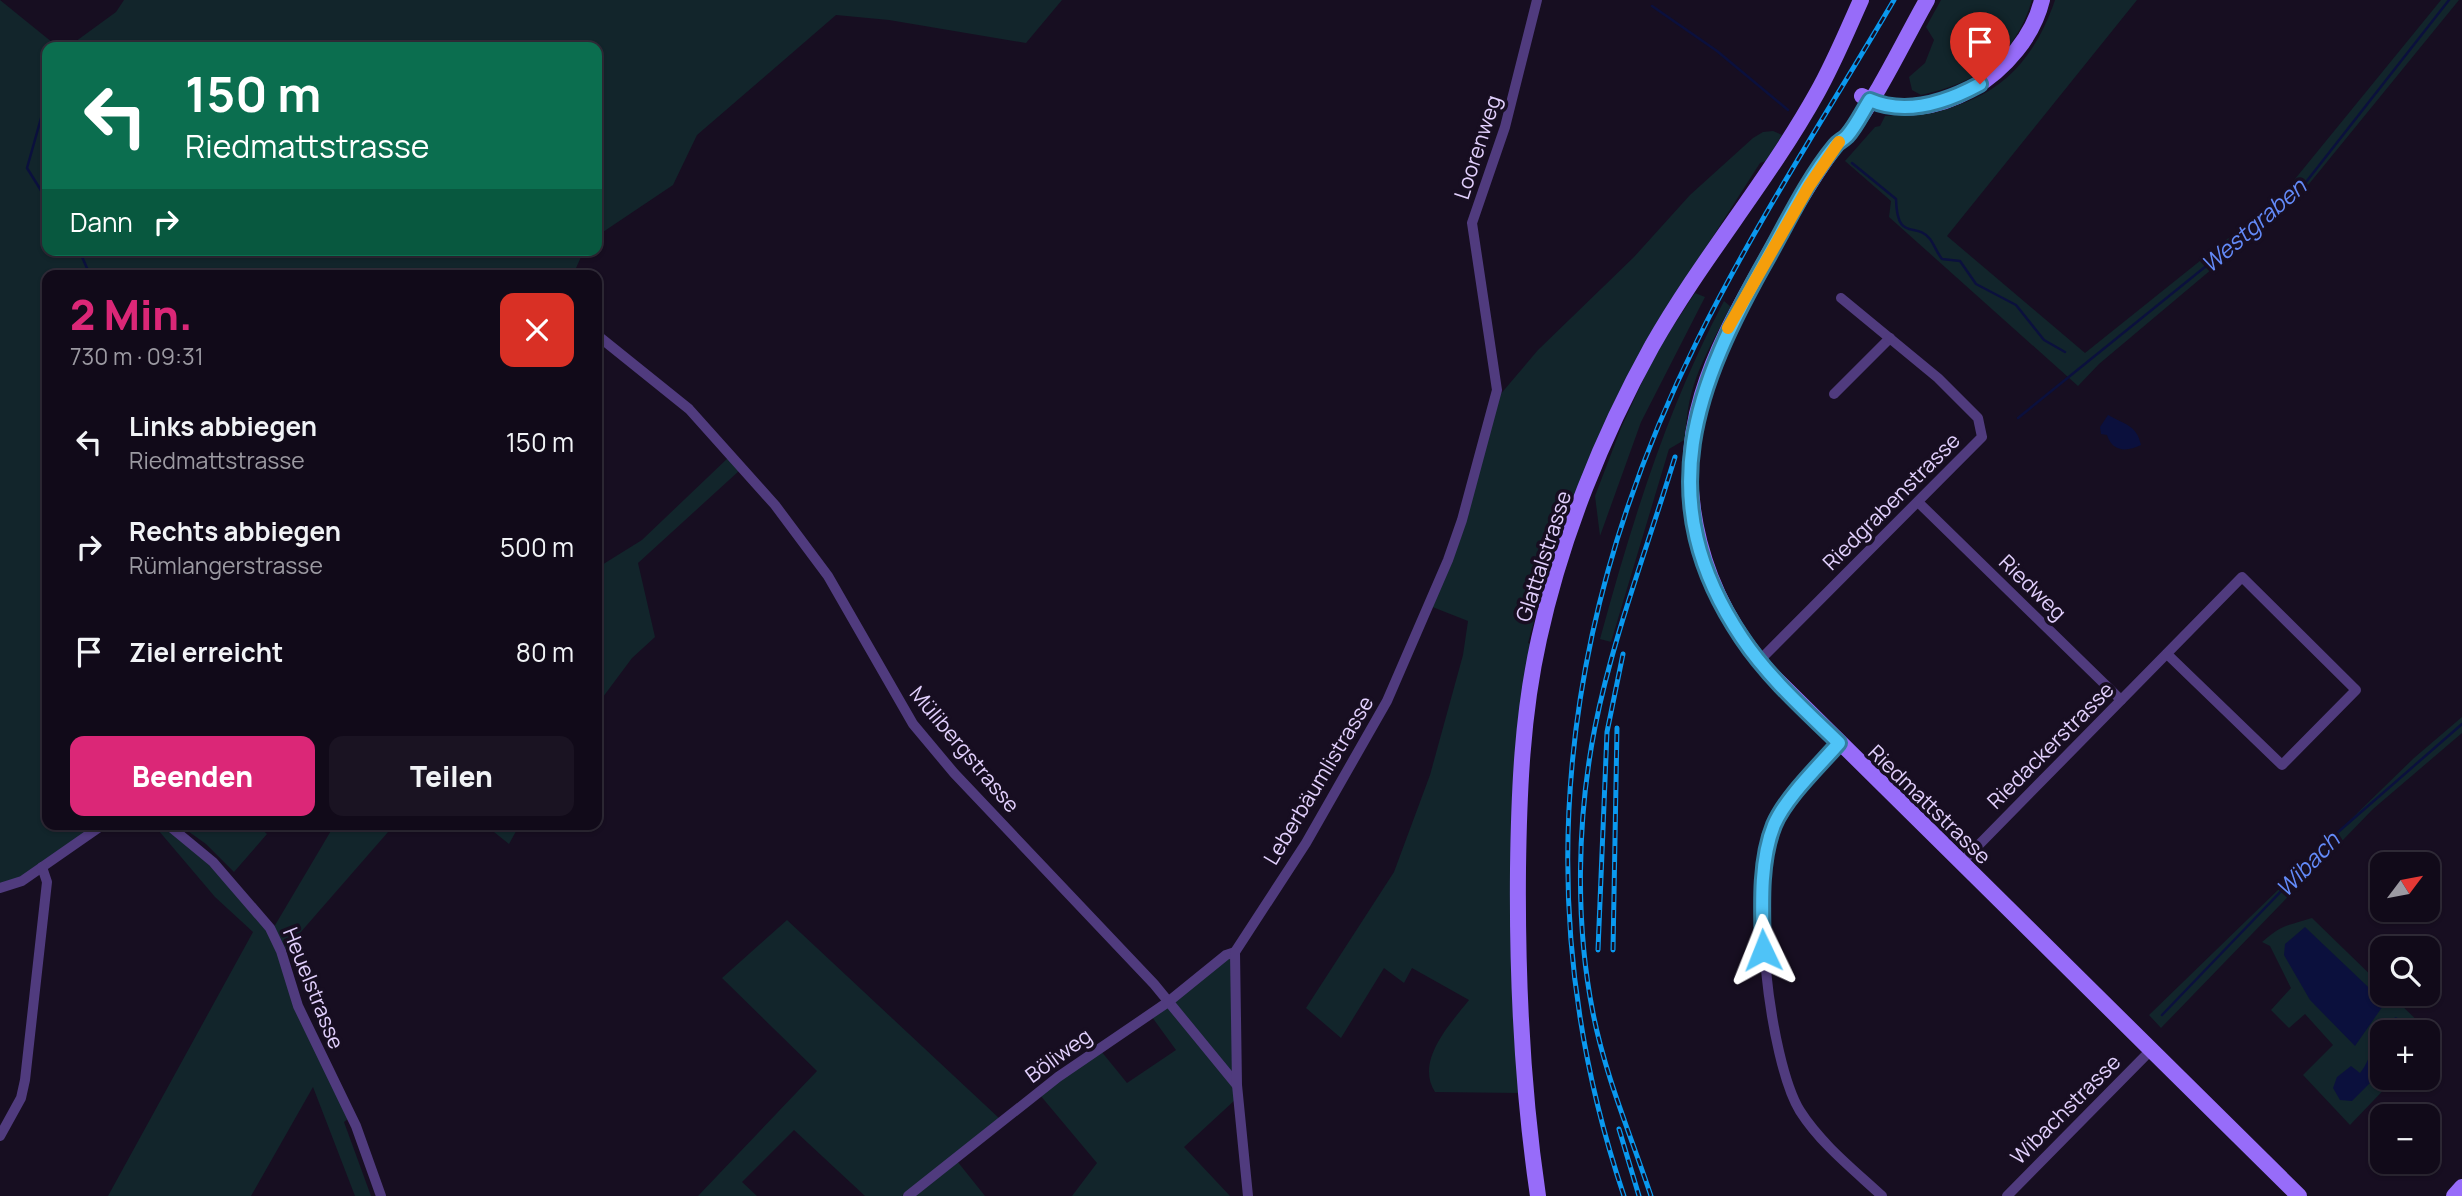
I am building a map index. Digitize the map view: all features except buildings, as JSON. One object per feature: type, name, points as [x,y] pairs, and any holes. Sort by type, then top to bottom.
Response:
[{"type":"main road","name":"Glattalstrasse","points":[[1538,1196],[1520,1008],[1518,848],[1525,716],[1545,617],[1596,466],[1629,391],[1675,310],[1816,96],[1861,0]]},
{"type":"main road","points":[[1865,97],[1915,0]]},
{"type":"main road","points":[[1865,97],[1927,0]]},
{"type":"main road","points":[[1865,97],[1889,107],[1911,107],[1953,97],[1980,84],[2003,68],[2016,53],[2037,18],[2042,0]]},
{"type":"main road","name":"Riedmattstrasse","points":[[1865,97],[1839,129],[1836,145],[1734,316],[1713,362],[1695,425],[1691,494],[1700,548],[1732,623],[1759,661],[2299,1196]]},
{"type":"main road","points":[[2454,1196],[2462,1187]]},
{"type":"street","name":"Loorenweg","points":[[1497,390],[1472,223],[1505,127],[1537,0]]},
{"type":"street","name":"Riedgrabenstrasse","points":[[1759,661],[1904,512],[1919,502],[1982,437],[1978,418],[1938,378],[1841,298]]},
{"type":"street","points":[[1834,394],[1890,338]]},
{"type":"street","name":"Mülibergstrasse","points":[[602,339],[689,409],[775,505],[828,576],[913,724],[954,773],[1168,1002],[1237,1085]]},
{"type":"street","name":"Leberbäumlistrasse","points":[[1235,952],[1306,843],[1387,701],[1448,560],[1497,390]]},
{"type":"street","name":"Riedweg","points":[[1919,502],[2121,701]]},
{"type":"street","name":"Riedackerstrasse","points":[[1961,863],[2242,578],[2356,690],[2282,765],[2168,654]]},
{"type":"street","points":[[1839,743],[1805,782],[1775,824],[1762,904],[1763,950],[1774,1021],[1798,1108],[1811,1127],[1882,1196]]},
{"type":"street","points":[[0,888],[22,881],[95,830]]},
{"type":"street","name":"Heuelstrasse","points":[[174,830],[213,862],[270,928],[281,951],[298,1006],[356,1126],[381,1196]]},
{"type":"street","points":[[0,1136],[21,1098],[25,1080],[47,882],[42,867]]},
{"type":"street","points":[[1235,952],[1237,1085],[1248,1196]]},
{"type":"street","name":"Böliweg","points":[[908,1196],[1058,1077],[1168,1002],[1226,955],[1235,952]]},
{"type":"street","name":"Wibachstrasse","points":[[2007,1196],[2151,1050]]},
{"type":"shaded area","points":[[0,0],[52,42],[42,42],[42,256],[581,256],[575,270],[42,270],[42,830],[95,830],[42,867],[0,888]]},
{"type":"shaded area","points":[[124,0],[1062,0],[1026,43],[889,20],[836,15],[697,135],[673,185],[602,233],[602,42],[75,42],[116,12]]},
{"type":"shaded area","points":[[1941,0],[2032,0],[2016,37],[1992,64],[1960,83],[1921,95],[1912,90],[1909,77],[1925,63],[1934,40],[1926,27]]},
{"type":"shaded area","points":[[2055,0],[2137,0],[1947,236],[2085,353],[2281,196],[2441,0],[2459,0],[2300,195],[2099,364],[2078,386],[1889,217],[1891,201],[1845,161],[1875,127],[1880,126],[1885,116],[1944,109],[1969,101],[2011,74],[2028,54],[2043,29]]},
{"type":"shaded area","points":[[1773,131],[1782,135],[1766,161],[1760,163],[1680,288],[1546,577],[1528,643],[1532,644],[1519,716],[1521,1093],[1435,1092],[1429,1068],[1432,1056],[1437,1043],[1469,1000],[1412,968],[1404,983],[1384,968],[1341,1038],[1306,1008],[1394,872],[1430,775],[1463,655],[1468,621],[1430,606],[1499,396],[1538,350],[1634,257],[1690,195],[1753,138],[1763,132]]},
{"type":"shaded area","points":[[1695,293],[1705,297],[1641,422],[1600,536],[1595,496],[1621,428],[1655,354]]},
{"type":"shaded area","points":[[1724,301],[1731,307],[1693,386],[1686,439],[1669,449],[1611,642],[1600,639],[1625,552],[1668,424]]},
{"type":"shaded area","points":[[2108,415],[2133,429],[2141,445],[2121,449],[2112,445],[2107,435],[2101,434],[2100,427]]},
{"type":"shaded area","points":[[729,457],[740,470],[638,563],[655,637],[632,658],[602,698],[602,565],[642,540]]},
{"type":"shaded area","points":[[2462,717],[2462,733],[2373,809],[2161,1028],[2149,1015],[2414,758]]},
{"type":"shaded area","points":[[158,830],[170,830],[198,853],[268,928],[349,1118],[344,1122],[371,1196],[355,1196],[313,1087],[251,1196],[108,1196],[253,932],[215,897]]},
{"type":"shaded area","points":[[186,830],[263,830],[267,834],[234,872],[206,844]]},
{"type":"shaded area","points":[[331,830],[390,830],[286,949],[274,927]]},
{"type":"shaded area","points":[[492,830],[517,830],[509,844]]},
{"type":"shaded area","points":[[2312,918],[2370,974],[2370,1006],[2402,1006],[2417,1020],[2370,1020],[2370,1090],[2384,1090],[2350,1125],[2303,1075],[2333,1045],[2305,1014],[2289,1028],[2271,1010],[2291,988],[2270,946],[2262,942],[2291,924]]},
{"type":"shaded area","points":[[787,920],[1000,1119],[902,1196],[865,1196],[794,1130],[742,1182],[757,1196],[698,1196],[817,1071],[722,978]]},
{"type":"shaded area","points":[[2305,927],[2370,989],[2370,1006],[2383,1006],[2373,1020],[2370,1020],[2370,1024],[2355,1046],[2310,1000],[2284,955],[2285,944]]},
{"type":"shaded area","points":[[1233,955],[1236,1099],[1184,1147],[1230,1196],[1072,1196],[1097,1163],[1040,1095],[1101,1051],[1127,1083],[1176,1050],[1152,1017]]},
{"type":"shaded area","points":[[2370,1054],[2370,1083],[2352,1101],[2340,1100],[2333,1088],[2337,1077],[2351,1066],[2360,1073]]},
{"type":"shaded area","points":[[957,1161],[985,1196],[912,1196]]},
{"type":"waterway","name":"Westgraben","points":[[2018,418],[2299,191],[2449,0]]},
{"type":"waterway","points":[[1652,6],[1717,51],[1788,110]]},
{"type":"waterway","points":[[42,115],[27,168],[42,192]]},
{"type":"waterway","points":[[1852,163],[1896,199],[1897,213],[1904,226],[1925,234],[1942,259],[1960,261],[1976,284],[2016,305],[2044,340],[2065,352]]},
{"type":"waterway","points":[[82,256],[88,270]]},
{"type":"waterway","name":"Wibach","points":[[2162,1015],[2337,833],[2462,724]]},
{"type":"railway","points":[[1624,1196],[1593,1086],[1575,977],[1568,868],[1572,760],[1588,653],[1615,548],[1651,443],[1698,339],[1768,210],[1894,0]]},
{"type":"railway","points":[[1651,1196],[1611,1082],[1593,1013],[1583,943],[1582,834],[1589,762],[1602,693],[1675,457]]},
{"type":"railway","points":[[1598,950],[1607,732],[1623,654]]},
{"type":"railway","points":[[1613,950],[1617,728]]},
{"type":"railway","points":[[1619,1129],[1639,1196]]},
{"type":"slow traffic","points":[[1728,328],[1809,186],[1839,142]]},
{"type":"route","points":[[1763,950],[1762,904],[1768,850],[1775,824],[1805,782],[1839,743],[1793,698],[1749,648],[1732,623],[1717,592],[1700,548],[1692,508],[1690,460],[1698,411],[1713,362],[1734,316],[1809,186],[1836,145],[1848,135],[1870,100],[1889,107],[1911,107],[1953,97],[1980,84]]}]
